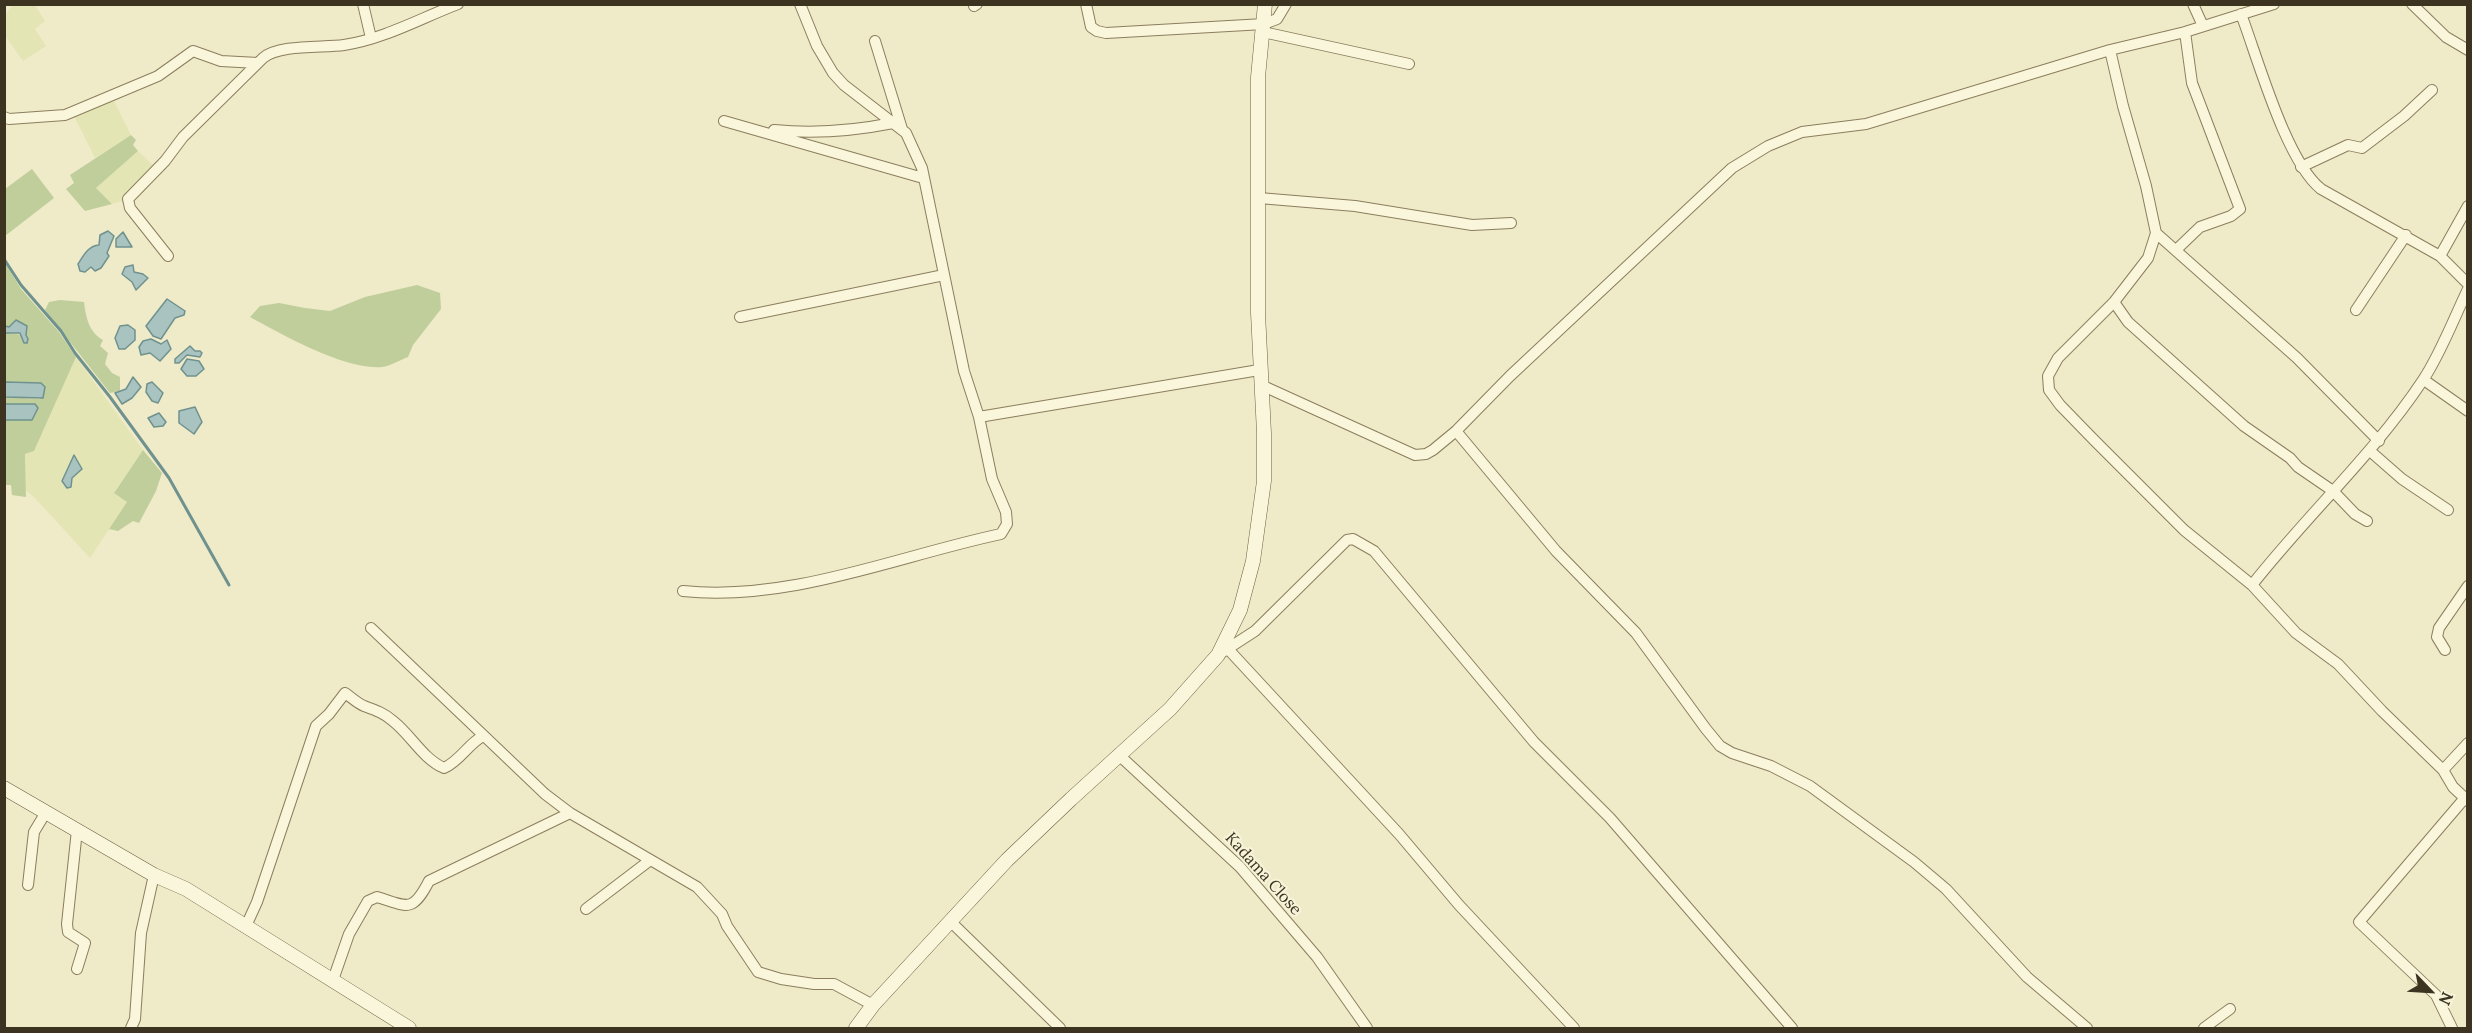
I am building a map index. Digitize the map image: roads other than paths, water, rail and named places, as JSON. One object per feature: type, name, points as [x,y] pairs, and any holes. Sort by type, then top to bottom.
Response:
[{"type":"street","points":[[363,4],[371,38]]},
{"type":"street","points":[[168,256],[130,208],[128,199],[165,161],[183,137],[258,63],[273,51],[346,45],[371,38],[458,4]]},
{"type":"street","points":[[683,591],[713,594],[742,592],[806,582],[1001,534],[1008,524],[1006,512],[992,479],[979,417],[964,371],[915,150],[898,126],[844,85],[833,73],[817,46],[800,4]]},
{"type":"street","points":[[1086,4],[1092,27],[1106,33],[1264,28],[1409,64]]},
{"type":"street","points":[[1223,652],[1240,610],[1253,561],[1264,482],[1259,370],[1258,77],[1265,4]]},
{"type":"street","points":[[1264,28],[1277,19],[1286,4]]},
{"type":"street","points":[[2193,4],[2203,26]]},
{"type":"street","points":[[1261,385],[1415,455],[1426,454],[1456,431],[1510,376],[1732,168],[1768,146],[1802,132],[1866,124],[2110,50],[2185,32],[2274,4]]},
{"type":"street","points":[[2412,4],[2446,37],[2468,50]]},
{"type":"street","points":[[2241,14],[2279,118],[2309,180],[2440,256],[2468,285]]},
{"type":"street","points":[[2176,250],[2200,226],[2231,216],[2240,209],[2192,83],[2185,32]]},
{"type":"street","points":[[876,41],[898,126]]},
{"type":"street","points":[[2110,50],[2156,232],[2148,258],[2114,302],[2058,358],[2048,376],[2049,390],[2060,405],[2184,530],[2252,585],[2296,633],[2338,664],[2382,711],[2443,770],[2452,787],[2466,800],[2359,922],[2436,995],[2452,1029]]},
{"type":"street","points":[[4,117],[9,119],[65,116],[158,76],[193,51],[221,61],[258,63]]},
{"type":"street","points":[[2301,167],[2348,145],[2362,148],[2404,116],[2432,90]]},
{"type":"street","points":[[898,126],[806,133],[776,131],[723,121],[923,178]]},
{"type":"street","points":[[1259,198],[1355,206],[1472,225],[1511,223]]},
{"type":"street","points":[[2440,256],[2468,206]]},
{"type":"street","points":[[2156,232],[2297,358],[2379,441]]},
{"type":"street","points":[[2356,310],[2406,235]]},
{"type":"street","points":[[740,317],[944,275]]},
{"type":"street","points":[[2252,585],[2379,441],[2424,380],[2468,289]]},
{"type":"street","points":[[2114,302],[2128,322],[2244,426],[2272,444],[2298,467],[2333,491],[2355,514],[2367,521]]},
{"type":"street","points":[[979,417],[1259,370]]},
{"type":"street","points":[[2424,380],[2468,411]]},
{"type":"street","points":[[1456,431],[1556,551],[1636,633],[1720,746],[1732,753],[1771,766],[1810,786],[1914,862],[1946,889],[2027,977],[2087,1029]]},
{"type":"street","points":[[2370,451],[2402,479],[2448,510]]},
{"type":"street","points":[[856,1029],[873,1005],[950,921],[1063,806],[1170,709],[1223,652],[1255,631],[1347,540],[1353,539],[1374,550],[1534,742],[1610,818],[1792,1029]]},
{"type":"street","points":[[2445,650],[2437,637],[2439,628],[2468,586]]},
{"type":"street","points":[[371,628],[545,794],[570,813],[697,887],[722,914],[727,927],[759,972],[781,979],[814,984],[834,984],[873,1005]]},
{"type":"street","points":[[1223,652],[1399,834],[1459,905],[1574,1029]]},
{"type":"street","points":[[246,926],[257,902],[316,726],[329,714],[345,693],[364,706],[373,708],[391,719],[431,760],[444,768],[454,764],[474,741],[483,736]]},
{"type":"street","points":[[2443,770],[2468,743]]},
{"type":"street","name":"Kadama Close","points":[[1120,756],[1239,867],[1317,957],[1367,1029]]},
{"type":"street","points":[[4,788],[154,875],[186,889],[409,1029]]},
{"type":"street","points":[[28,885],[34,832],[46,812]]},
{"type":"street","points":[[333,980],[349,934],[368,901],[376,897],[404,907],[410,905],[421,896],[429,881],[570,813]]},
{"type":"street","points":[[77,830],[67,924],[69,932],[85,943],[77,969]]},
{"type":"street","points":[[586,909],[649,861]]},
{"type":"street","points":[[131,1029],[135,1019],[141,933],[154,875]]},
{"type":"street","points":[[950,921],[1060,1029]]},
{"type":"street","points":[[2204,1029],[2230,1009]]},
{"type":"water","points":[[108,231],[114,236],[107,253],[109,256],[101,268],[95,271],[91,267],[85,272],[80,271],[78,264],[84,254],[92,247],[99,245],[100,235]]},
{"type":"water","points":[[123,232],[132,247],[116,247],[116,239]]},
{"type":"water","points":[[133,265],[134,272],[148,278],[136,290],[132,282],[122,274],[125,267]]},
{"type":"water","points":[[167,299],[185,311],[184,315],[175,318],[161,339],[153,336],[146,326]]},
{"type":"water","points":[[16,320],[27,326],[27,343],[24,343],[20,333],[5,333],[5,326],[9,327]]},
{"type":"water","points":[[128,325],[135,330],[135,340],[125,349],[119,349],[115,338],[120,326]]},
{"type":"water","points":[[151,339],[161,344],[167,340],[171,349],[160,361],[150,353],[141,355],[139,347],[143,341]]},
{"type":"water","points":[[190,346],[202,353],[200,357],[187,355],[179,363],[175,363],[175,359]]},
{"type":"water","points":[[187,359],[199,361],[204,369],[196,376],[187,376],[181,369]]},
{"type":"water","points":[[133,377],[141,387],[132,398],[122,404],[115,393],[126,389]]},
{"type":"water","points":[[5,382],[41,383],[45,387],[43,398],[5,397]]},
{"type":"water","points":[[152,382],[163,393],[158,403],[152,401],[146,392],[147,384]]},
{"type":"water","points":[[5,404],[35,404],[38,408],[32,420],[5,420]]},
{"type":"water","points":[[195,407],[202,422],[194,434],[179,423],[179,411]]},
{"type":"water","points":[[159,413],[166,422],[163,426],[154,427],[148,418]]},
{"type":"water","points":[[74,455],[82,469],[72,478],[71,487],[67,488],[62,481]]},
{"type":"waterway","points":[[4,259],[21,285],[61,331],[169,478],[229,585]]}]
